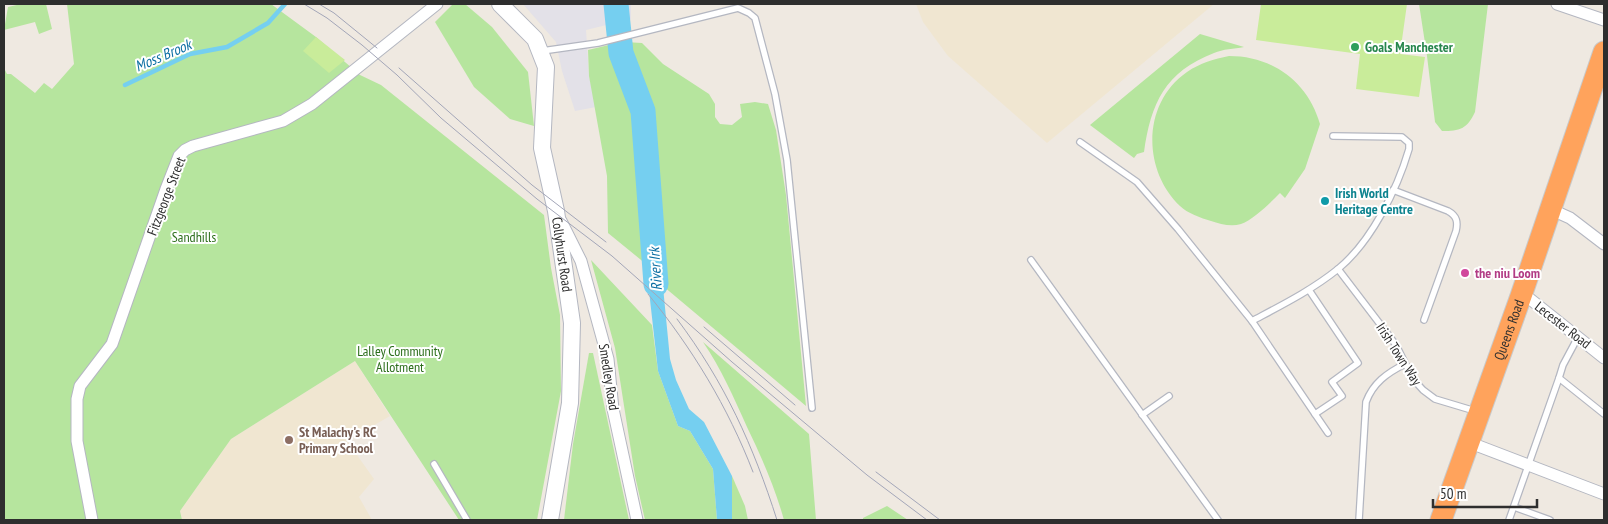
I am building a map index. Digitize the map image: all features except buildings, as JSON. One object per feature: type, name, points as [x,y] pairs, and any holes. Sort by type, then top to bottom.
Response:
[{"type":"highway","name":"Queens Road","points":[[1441,520],[1521,296],[1604,52]]},
{"type":"street","name":"Fitzgeorge Street","points":[[92,520],[77,441],[77,399],[80,386],[112,344],[166,188],[179,156],[193,146],[284,121],[327,92],[437,4]]},
{"type":"street","name":"Collyhurst Road","points":[[500,4],[536,39],[546,67],[542,148],[556,211],[572,323],[570,403],[550,520]]},
{"type":"street","points":[[1557,4],[1604,20]]},
{"type":"street","points":[[1550,209],[1570,218],[1604,244]]},
{"type":"street","name":"Smedley Road","points":[[556,211],[580,261],[608,359],[613,409],[637,520]]},
{"type":"street","name":"Lecester Road","points":[[1521,296],[1530,299],[1604,358]]},
{"type":"street","points":[[1468,442],[1604,494]]},
{"type":"lane","points":[[540,51],[598,43],[738,8],[755,18],[775,94],[788,160],[812,408]]},
{"type":"lane","points":[[1252,321],[1309,290],[1338,269],[1365,239],[1377,221],[1393,190],[1409,148],[1409,143],[1402,137],[1334,136]]},
{"type":"lane","points":[[1080,142],[1137,182],[1212,270],[1252,321],[1328,433]]},
{"type":"lane","points":[[1393,190],[1448,211],[1454,214],[1457,219],[1456,231],[1424,320]]},
{"type":"lane","points":[[1031,260],[1218,520]]},
{"type":"lane","name":"Irish Town Way","points":[[1338,269],[1396,345],[1413,379],[1423,390],[1435,399],[1479,412]]},
{"type":"lane","points":[[1309,290],[1358,362],[1332,382],[1342,396],[1315,414]]},
{"type":"lane","points":[[1509,520],[1563,365],[1578,337]]},
{"type":"lane","points":[[1359,520],[1366,402],[1369,393],[1376,384],[1405,364]]},
{"type":"lane","points":[[1559,378],[1604,414]]},
{"type":"lane","points":[[1142,415],[1169,396]]},
{"type":"lane","points":[[434,464],[467,520]]},
{"type":"lane","points":[[1514,507],[1550,520]]},
{"type":"shaded area","points":[[523,4],[631,4],[631,19],[586,30],[589,76],[596,107],[575,111],[562,71],[556,42]]},
{"type":"shaded area","points":[[916,4],[1214,4],[1047,143],[948,56],[923,22]]},
{"type":"shaded area","name":"St Malachy's RC Primary School","points":[[355,361],[390,416],[347,441],[374,479],[359,497],[372,520],[182,520],[180,511],[231,439]]},
{"type":"green space","points":[[21,4],[46,4],[52,29],[39,34],[35,22],[4,30],[8,7]]},
{"type":"green space","name":"Sandhills","points":[[67,4],[271,4],[316,37],[360,75],[381,85],[544,215],[560,315],[561,391],[537,520],[459,520],[355,361],[231,439],[180,511],[182,520],[4,520],[4,68],[7,74],[11,74],[35,93],[44,83],[52,89],[74,64]]},
{"type":"green space","points":[[453,4],[465,4],[492,27],[528,72],[534,126],[510,119],[474,87],[435,22]]},
{"type":"green space","name":"Goals Manchester","points":[[1261,4],[1407,4],[1400,54],[1425,57],[1419,97],[1356,89],[1360,54],[1256,40]]},
{"type":"green space","points":[[1419,4],[1488,4],[1475,112],[1469,122],[1462,128],[1442,131],[1435,122]]},
{"type":"green space","points":[[1200,34],[1244,47],[1214,53],[1183,70],[1172,80],[1156,104],[1144,152],[1137,154],[1134,158],[1090,125]]},
{"type":"green space","points":[[316,37],[345,60],[329,73],[303,51]]},
{"type":"green space","points":[[625,42],[642,43],[663,64],[709,94],[715,104],[715,117],[720,124],[732,125],[742,117],[740,104],[755,102],[768,104],[776,130],[786,195],[806,406],[663,286],[654,159],[648,112],[627,53]]},
{"type":"green space","points":[[613,44],[635,113],[645,212],[646,264],[608,233],[607,176],[589,76],[588,50]]},
{"type":"green space","points":[[1229,56],[1245,57],[1260,61],[1274,66],[1286,74],[1298,84],[1307,96],[1320,124],[1305,169],[1285,198],[1280,193],[1251,218],[1241,224],[1233,225],[1222,224],[1203,218],[1190,213],[1180,206],[1168,191],[1159,174],[1154,156],[1152,137],[1155,119],[1162,101],[1172,85],[1197,66]]},
{"type":"green space","points":[[591,260],[652,325],[658,371],[678,426],[690,431],[713,469],[717,520],[645,520],[635,476],[615,348]]},
{"type":"green space","points":[[703,342],[809,434],[816,520],[784,520],[758,450],[727,383]]},
{"type":"green space","points":[[589,353],[593,353],[629,520],[564,520],[573,444]]},
{"type":"green space","points":[[732,476],[745,506],[748,520],[732,520]]},
{"type":"green space","points":[[887,506],[908,520],[863,520],[863,518]]},
{"type":"water","points":[[647,246],[660,256],[670,359],[676,380],[689,409],[704,422],[732,476],[732,520],[717,520],[713,469],[690,431],[678,426],[658,371],[646,264]]},
{"type":"waterway","name":"Moss Brook","points":[[125,85],[190,54],[227,47],[268,23],[285,4]]},
{"type":"waterway","name":"River Irk","points":[[616,4],[621,53],[643,111],[656,284]]},
{"type":"tram line","points":[[304,4],[327,18],[362,45],[397,75],[441,118],[537,199],[612,256],[732,362],[867,475],[927,520]]},
{"type":"tram line","points":[[319,4],[334,13],[377,48]]},
{"type":"tram line","points":[[399,68],[532,185],[606,242]]},
{"type":"tram line","points":[[648,294],[679,335],[708,379],[732,424],[753,472]]},
{"type":"tram line","points":[[677,319],[710,367],[736,415],[758,466],[777,520]]},
{"type":"tram line","points":[[704,327],[795,405]]},
{"type":"tram line","points":[[876,472],[940,520]]},
{"type":"place","name":"Goals Manchester","points":[[1355,47]]},
{"type":"place","name":"Irish World Heritage Centre","points":[[1325,201]]},
{"type":"place","name":"the niu Loom","points":[[1465,273]]},
{"type":"place","name":"St Malachy's RC Primary School","points":[[289,440]]},
{"type":"park label","name":"Lalley Community Allotment","points":[[400,360]]}]
